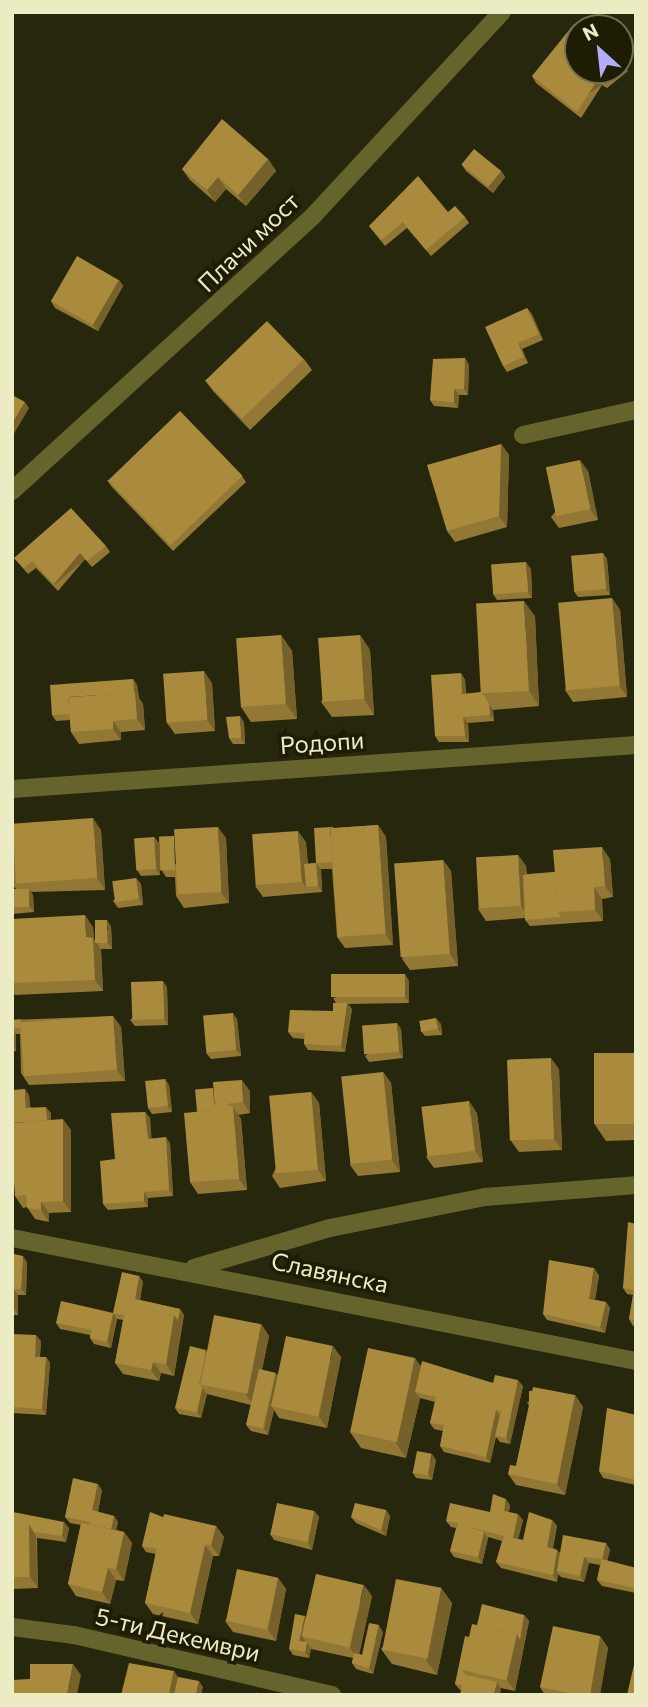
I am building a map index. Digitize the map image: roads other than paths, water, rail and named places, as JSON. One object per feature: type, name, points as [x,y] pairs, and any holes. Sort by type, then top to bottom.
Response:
[{"type":"street","name":"Плачи мост","points":[[12,491],[30,481],[313,216],[502,12]]},
{"type":"street","points":[[523,435],[636,410]]},
{"type":"street","name":"Родопи","points":[[12,789],[636,745]]},
{"type":"street","points":[[191,1269],[330,1228],[485,1197],[636,1185]]},
{"type":"street","name":"Славянска","points":[[12,1238],[191,1269],[636,1362]]},
{"type":"street","name":"5-ти Декември","points":[[12,1627],[74,1635],[332,1695]]}]
